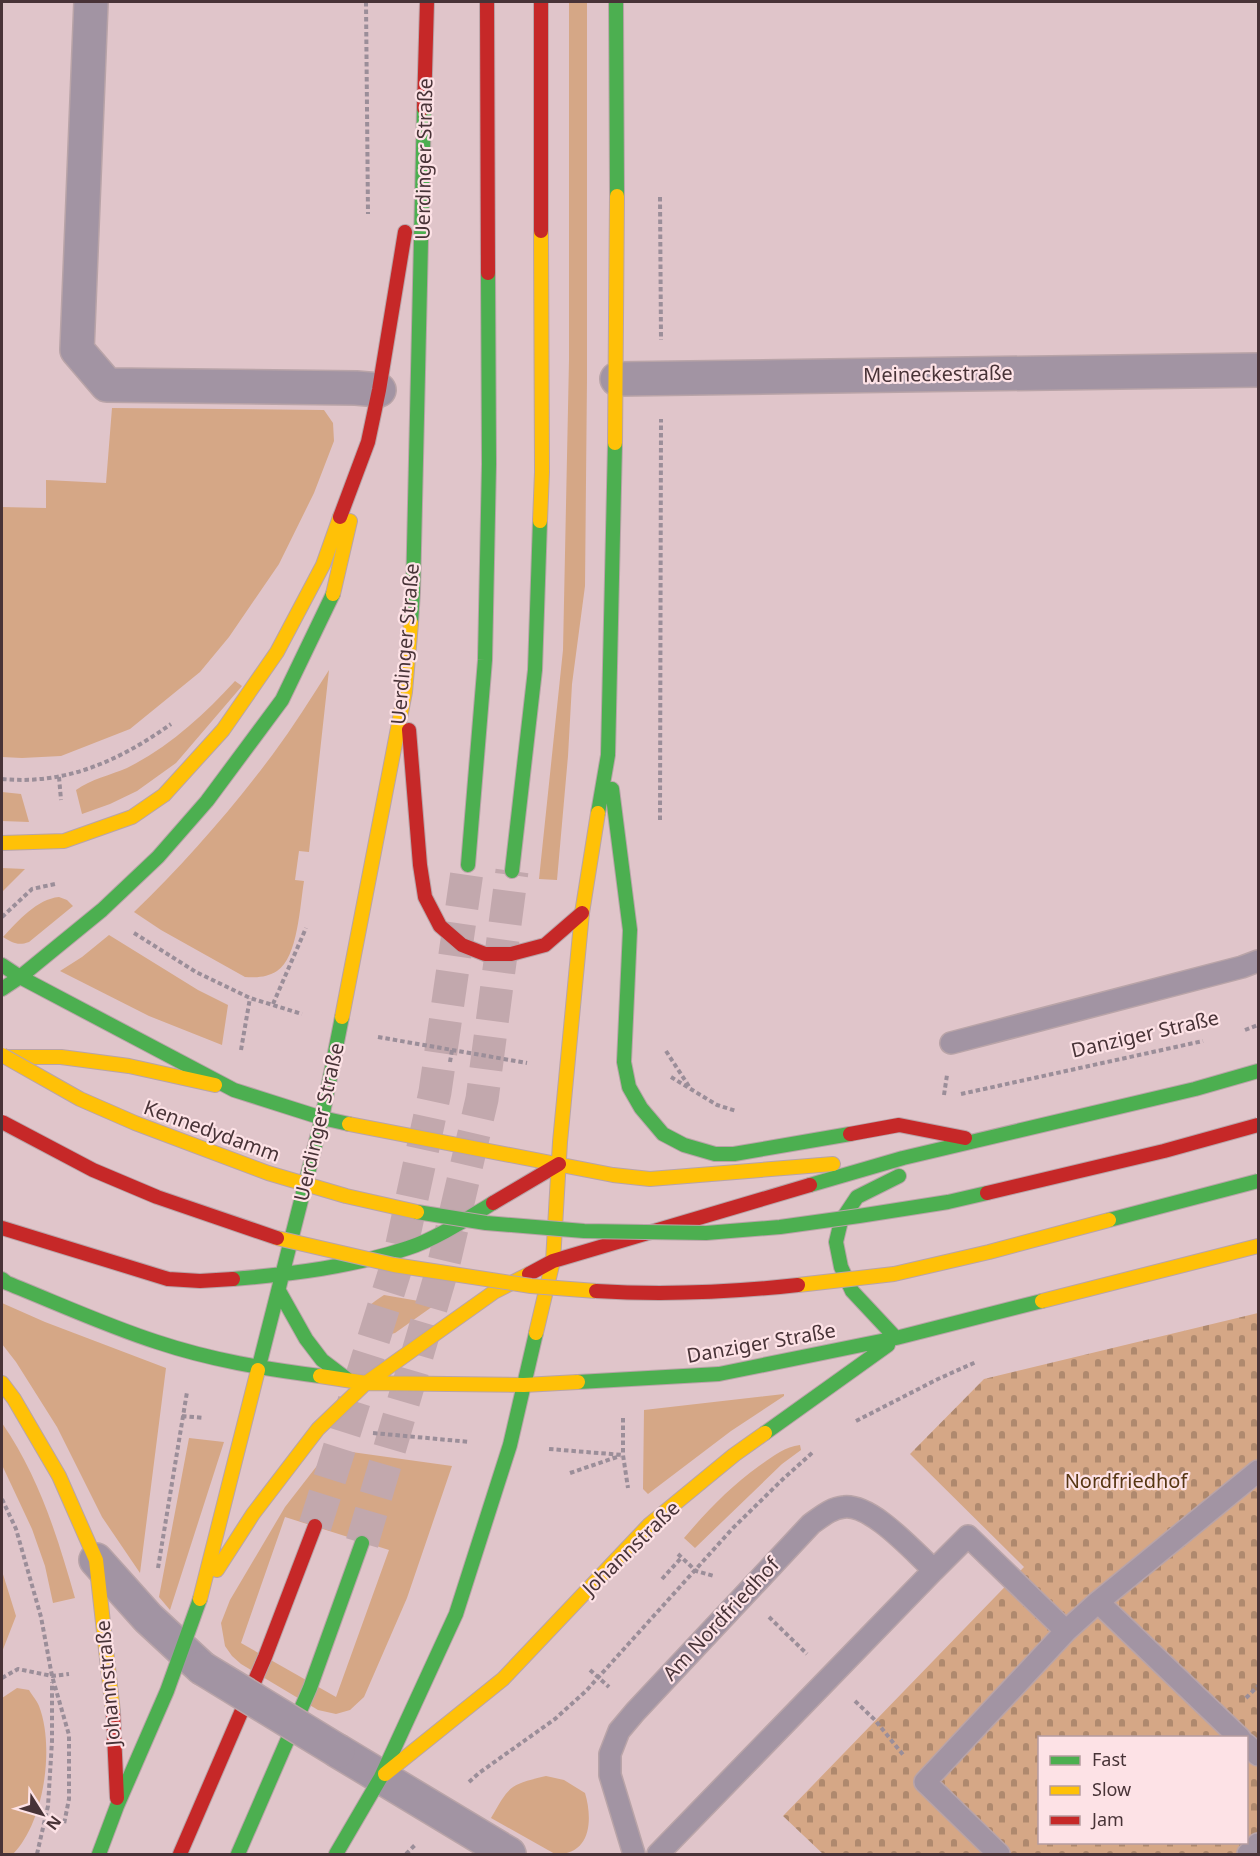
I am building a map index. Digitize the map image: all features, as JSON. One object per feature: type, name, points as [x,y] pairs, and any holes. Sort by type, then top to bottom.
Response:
[{"type":"main road","name":"Uerdinger Straße","points":[[283,1275],[322,1118],[405,692],[413,592],[427,2]]},
{"type":"main road","points":[[468,865],[485,660],[489,487],[487,2]]},
{"type":"main road","points":[[512,871],[535,670],[542,472],[541,2]]},
{"type":"main road","points":[[559,1164],[582,913],[608,755],[617,379],[616,2]]},
{"type":"main road","points":[[2,989],[102,910],[158,857],[207,801],[282,700],[335,590],[379,390],[426,106]]},
{"type":"main road","points":[[2,843],[64,841],[132,817],[164,795],[223,730],[277,652],[323,565],[368,442]]},
{"type":"main road","points":[[405,692],[420,865],[425,897],[440,926],[462,945],[485,954],[511,954],[545,945],[582,913]]},
{"type":"main road","points":[[608,755],[630,930],[624,1062],[629,1087],[650,1121],[663,1134],[684,1145],[715,1154],[734,1154],[899,1125],[976,1140]]},
{"type":"main road","points":[[2,965],[20,977],[234,1090]]},
{"type":"main road","points":[[2,1056],[60,1057],[118,1065],[234,1090],[322,1118],[559,1164],[650,1179],[903,1158],[1073,1119],[1258,1071]]},
{"type":"main road","name":"Kennedydamm","points":[[2,1056],[80,1099],[177,1140],[268,1173],[346,1196],[422,1213],[486,1223],[595,1231],[706,1233],[780,1227],[948,1202],[1164,1151],[1258,1125]]},
{"type":"main road","points":[[2,1122],[93,1170],[157,1197],[268,1236],[394,1265],[531,1286],[617,1292],[779,1287],[894,1274],[989,1252],[1258,1181]]},
{"type":"main road","points":[[897,1338],[852,1291],[841,1267],[836,1242],[841,1221],[856,1197],[976,1140]]},
{"type":"main road","name":"Johannstraße","points":[[203,1590],[254,1514],[318,1429],[366,1383],[443,1326],[494,1292],[553,1261],[903,1158]]},
{"type":"main road","points":[[2,1228],[168,1279],[200,1281],[283,1275],[347,1264],[410,1248],[455,1226],[559,1164]]},
{"type":"main road","name":"Johannstraße","points":[[336,1854],[381,1777],[456,1614],[507,1456],[553,1261],[559,1164]]},
{"type":"main road","name":"Danziger Straße","points":[[258,1368],[366,1383],[524,1384],[719,1374],[897,1338],[1258,1246]]},
{"type":"main road","name":"Johannstraße","points":[[99,1854],[117,1806],[167,1691],[192,1659],[203,1590],[283,1275]]},
{"type":"main road","points":[[2,1279],[156,1342],[258,1368]]},
{"type":"main road","points":[[279,1291],[306,1339],[322,1360],[347,1379]]},
{"type":"main road","name":"Johannstraße","points":[[381,1777],[503,1679],[649,1525],[734,1455],[897,1338]]},
{"type":"main road","name":"Johannstraße","points":[[2,1383],[14,1399],[58,1476],[96,1560],[112,1696],[117,1806]]},
{"type":"main road","points":[[180,1854],[265,1657],[315,1526]]},
{"type":"main road","points":[[238,1854],[310,1688],[362,1543]]},
{"type":"street","points":[[92,2],[77,350],[107,385],[379,390]]},
{"type":"street","name":"Meineckestraße","points":[[617,379],[1258,370]]},
{"type":"street","name":"Johannstraße","points":[[96,1560],[148,1618],[192,1659],[338,1751],[509,1854]]},
{"type":"lane","points":[[951,1043],[1258,961]]},
{"type":"lane","points":[[999,1854],[925,1782],[1066,1631],[1258,1471]]},
{"type":"lane","name":"Am Nordfriedhof","points":[[634,1854],[610,1775],[610,1754],[619,1731],[811,1524],[827,1513],[844,1507],[861,1510],[876,1517],[933,1570]]},
{"type":"lane","points":[[658,1854],[968,1536],[1066,1631]]},
{"type":"lane","points":[[1098,1602],[1239,1736]]},
{"type":"lane","points":[[1248,1854],[1258,1844]]},
{"type":"path","points":[[366,2],[369,225]]},
{"type":"path","points":[[660,824],[661,414]]},
{"type":"path","points":[[2,778],[59,777],[83,771],[138,747],[177,719]]},
{"type":"path","points":[[2,917],[32,889],[63,883]]},
{"type":"path","points":[[273,1005],[306,928]]},
{"type":"path","points":[[130,930],[196,972],[250,998],[295,1012]]},
{"type":"path","points":[[242,1045],[250,998]]},
{"type":"path","name":"Danziger Straße","points":[[1238,1032],[1258,1025]]},
{"type":"path","points":[[382,1038],[525,1062]]},
{"type":"path","name":"Danziger Straße","points":[[955,1096],[1206,1041]]},
{"type":"path","points":[[664,1043],[667,1052],[690,1088],[717,1105],[739,1112]]},
{"type":"path","points":[[450,1062],[452,1050]]},
{"type":"path","points":[[944,1098],[948,1071]]},
{"type":"path","points":[[849,1426],[938,1379],[980,1360]]},
{"type":"path","points":[[158,1568],[188,1385]]},
{"type":"path","points":[[623,1412],[623,1455],[630,1497]]},
{"type":"path","points":[[369,1433],[459,1441]]},
{"type":"path","points":[[467,1784],[555,1719],[599,1678],[758,1503],[816,1449]]},
{"type":"path","points":[[560,1450],[623,1455]]},
{"type":"path","points":[[570,1473],[623,1455]]},
{"type":"path","points":[[2,1499],[16,1529],[35,1595],[52,1676],[69,1735],[69,1799],[63,1832]]},
{"type":"path","points":[[675,1550],[696,1571]]},
{"type":"path","points":[[662,1579],[681,1557]]},
{"type":"path","points":[[765,1613],[811,1657]]},
{"type":"path","points":[[2,1678],[18,1669],[52,1676]]},
{"type":"path","points":[[590,1670],[609,1687]]},
{"type":"path","points":[[36,1854],[48,1806],[52,1741],[52,1676]]},
{"type":"path","points":[[853,1699],[874,1720],[925,1782]]},
{"type":"path","points":[[406,1854],[416,1844]]},
{"type":"green space","points":[[569,2],[587,2],[585,586],[572,684],[557,880],[539,879],[563,650],[569,360]]},
{"type":"green space","points":[[112,408],[324,410],[333,423],[334,441],[314,493],[279,564],[229,637],[200,672],[130,729],[61,756],[2,757],[2,507],[46,508],[46,480],[106,483]]},
{"type":"green space","points":[[329,670],[309,852],[299,851],[295,880],[304,881],[294,943],[290,955],[277,971],[262,977],[245,977],[161,930],[134,912],[189,856],[241,796],[280,744]]},
{"type":"green space","points":[[235,681],[242,686],[176,763],[137,791],[82,814],[76,790],[127,768],[157,750],[198,718]]},
{"type":"green space","points":[[2,792],[21,794],[29,822],[2,821]]},
{"type":"green space","points":[[2,868],[25,869],[2,892]]},
{"type":"green space","points":[[59,897],[67,900],[73,906],[29,942],[16,943],[3,937],[36,906]]},
{"type":"green space","points":[[109,935],[198,990],[228,1005],[222,1045],[149,1016],[60,971]]},
{"type":"green space","points":[[384,1295],[436,1304],[395,1333],[388,1335],[366,1320],[368,1308]]},
{"type":"green space","points":[[2,1303],[45,1322],[166,1368],[140,1573],[102,1517],[57,1427],[2,1344]]},
{"type":"green space","name":"Nordfriedhof","points":[[1258,1313],[1258,1854],[823,1854],[783,1816],[1024,1567],[910,1454],[984,1379]]},
{"type":"green space","points":[[784,1394],[648,1494],[643,1489],[644,1410]]},
{"type":"green space","points":[[2,1423],[37,1485],[54,1529],[75,1598],[53,1603],[45,1566],[32,1529],[2,1465]]},
{"type":"green space","points":[[189,1438],[224,1442],[170,1610],[159,1597]]},
{"type":"green space","points":[[800,1445],[801,1450],[782,1464],[695,1548],[684,1538],[738,1482],[778,1453]]},
{"type":"green space","points":[[330,1449],[452,1466],[407,1598],[364,1697],[350,1710],[336,1714],[318,1710],[241,1664],[225,1646],[221,1623],[230,1600],[285,1507]],"holes":[[[285,1517],[389,1550],[336,1697],[241,1643]]]},
{"type":"green space","points":[[2,1571],[16,1616],[2,1652]]},
{"type":"green space","points":[[17,1688],[29,1690],[39,1706],[44,1723],[46,1763],[44,1784],[32,1824],[24,1840],[13,1854],[2,1854],[2,1698]]},
{"type":"green space","points":[[546,1776],[564,1780],[585,1793],[589,1814],[586,1834],[576,1849],[567,1853],[555,1854],[491,1818],[502,1799],[512,1788]]},
{"type":"tunnel","points":[[315,1526],[399,1258],[435,1092],[468,865]]},
{"type":"tunnel","points":[[362,1543],[443,1267],[482,1099],[512,871]]},
{"type":"traffic: fast","points":[[616,2],[617,196]]},
{"type":"traffic: fast","points":[[411,623],[424,108]]},
{"type":"traffic: fast","points":[[468,865],[485,660],[489,464],[488,273]]},
{"type":"traffic: fast","points":[[598,813],[608,755],[615,443]]},
{"type":"traffic: fast","points":[[512,871],[535,670],[540,521]]},
{"type":"traffic: fast","points":[[2,989],[102,910],[158,857],[207,801],[282,700],[333,594]]},
{"type":"traffic: fast","points":[[612,789],[630,930],[624,1062],[629,1087],[641,1108],[663,1134],[684,1145],[715,1154],[734,1154],[850,1134]]},
{"type":"traffic: fast","points":[[2,965],[20,977],[234,1090],[322,1118],[349,1124]]},
{"type":"traffic: fast","points":[[258,1370],[322,1118],[342,1017]]},
{"type":"traffic: fast","points":[[810,1185],[903,1158],[1195,1089],[1258,1071]]},
{"type":"traffic: fast","points":[[896,1338],[852,1291],[841,1267],[836,1242],[841,1221],[857,1197],[899,1176]]},
{"type":"traffic: fast","points":[[1109,1220],[1258,1181]]},
{"type":"traffic: fast","points":[[417,1212],[486,1223],[584,1231],[706,1233],[780,1227],[859,1216],[948,1202],[987,1193]]},
{"type":"traffic: fast","points":[[233,1279],[322,1269],[387,1255],[430,1239],[493,1203]]},
{"type":"traffic: fast","points":[[2,1279],[101,1322],[177,1348],[238,1363],[320,1376]]},
{"type":"traffic: fast","points":[[279,1291],[306,1339],[322,1360],[347,1379]]},
{"type":"traffic: fast","points":[[578,1382],[719,1374],[896,1338],[1042,1301]]},
{"type":"traffic: fast","points":[[336,1854],[381,1777],[456,1614],[510,1445],[536,1333]]},
{"type":"traffic: fast","points":[[765,1433],[888,1345]]},
{"type":"traffic: fast","points":[[238,1854],[310,1688],[362,1543]]},
{"type":"traffic: fast","points":[[99,1854],[117,1806],[167,1691],[200,1599]]},
{"type":"traffic: slow","points":[[615,443],[617,196]]},
{"type":"traffic: slow","points":[[540,521],[542,472],[541,231]]},
{"type":"traffic: slow","points":[[2,843],[64,841],[132,817],[164,795],[223,730],[277,652],[323,565],[340,517]]},
{"type":"traffic: slow","points":[[333,594],[350,521]]},
{"type":"traffic: slow","points":[[342,1017],[405,692],[411,623]]},
{"type":"traffic: slow","points":[[536,1333],[553,1261],[560,1142],[582,913],[598,813]]},
{"type":"traffic: slow","points":[[2,1055],[80,1099],[135,1123],[268,1173],[346,1196],[417,1212]]},
{"type":"traffic: slow","points":[[2,1057],[61,1057],[129,1066],[215,1085]]},
{"type":"traffic: slow","points":[[349,1124],[613,1175],[650,1179],[833,1164]]},
{"type":"traffic: slow","points":[[798,1285],[894,1274],[989,1252],[1109,1220]]},
{"type":"traffic: slow","points":[[277,1238],[394,1265],[531,1286],[596,1291]]},
{"type":"traffic: slow","points":[[1042,1301],[1258,1246]]},
{"type":"traffic: slow","points":[[217,1570],[253,1514],[318,1429],[366,1383],[494,1292],[529,1274]]},
{"type":"traffic: slow","points":[[200,1599],[258,1370]]},
{"type":"traffic: slow","points":[[320,1376],[366,1383],[524,1385],[578,1382]]},
{"type":"traffic: slow","points":[[2,1383],[14,1399],[59,1476],[96,1560],[113,1712]]},
{"type":"traffic: slow","points":[[385,1774],[503,1679],[649,1525],[734,1455],[765,1433]]},
{"type":"traffic: jam","points":[[424,108],[427,2]]},
{"type":"traffic: jam","points":[[487,2],[488,273]]},
{"type":"traffic: jam","points":[[541,2],[541,231]]},
{"type":"traffic: jam","points":[[340,517],[368,442],[379,390],[405,232]]},
{"type":"traffic: jam","points":[[409,730],[420,865],[425,897],[440,926],[462,945],[485,954],[511,954],[545,945],[582,913]]},
{"type":"traffic: jam","points":[[2,1122],[93,1170],[157,1197],[277,1238]]},
{"type":"traffic: jam","points":[[850,1134],[899,1125],[965,1138]]},
{"type":"traffic: jam","points":[[987,1193],[1164,1151],[1258,1125]]},
{"type":"traffic: jam","points":[[493,1203],[559,1164]]},
{"type":"traffic: jam","points":[[529,1274],[553,1261],[810,1185]]},
{"type":"traffic: jam","points":[[2,1228],[168,1279],[200,1281],[233,1279]]},
{"type":"traffic: jam","points":[[596,1291],[697,1292],[798,1285]]},
{"type":"traffic: jam","points":[[180,1854],[265,1657],[315,1526]]},
{"type":"traffic: jam","points":[[113,1712],[117,1798]]}]
